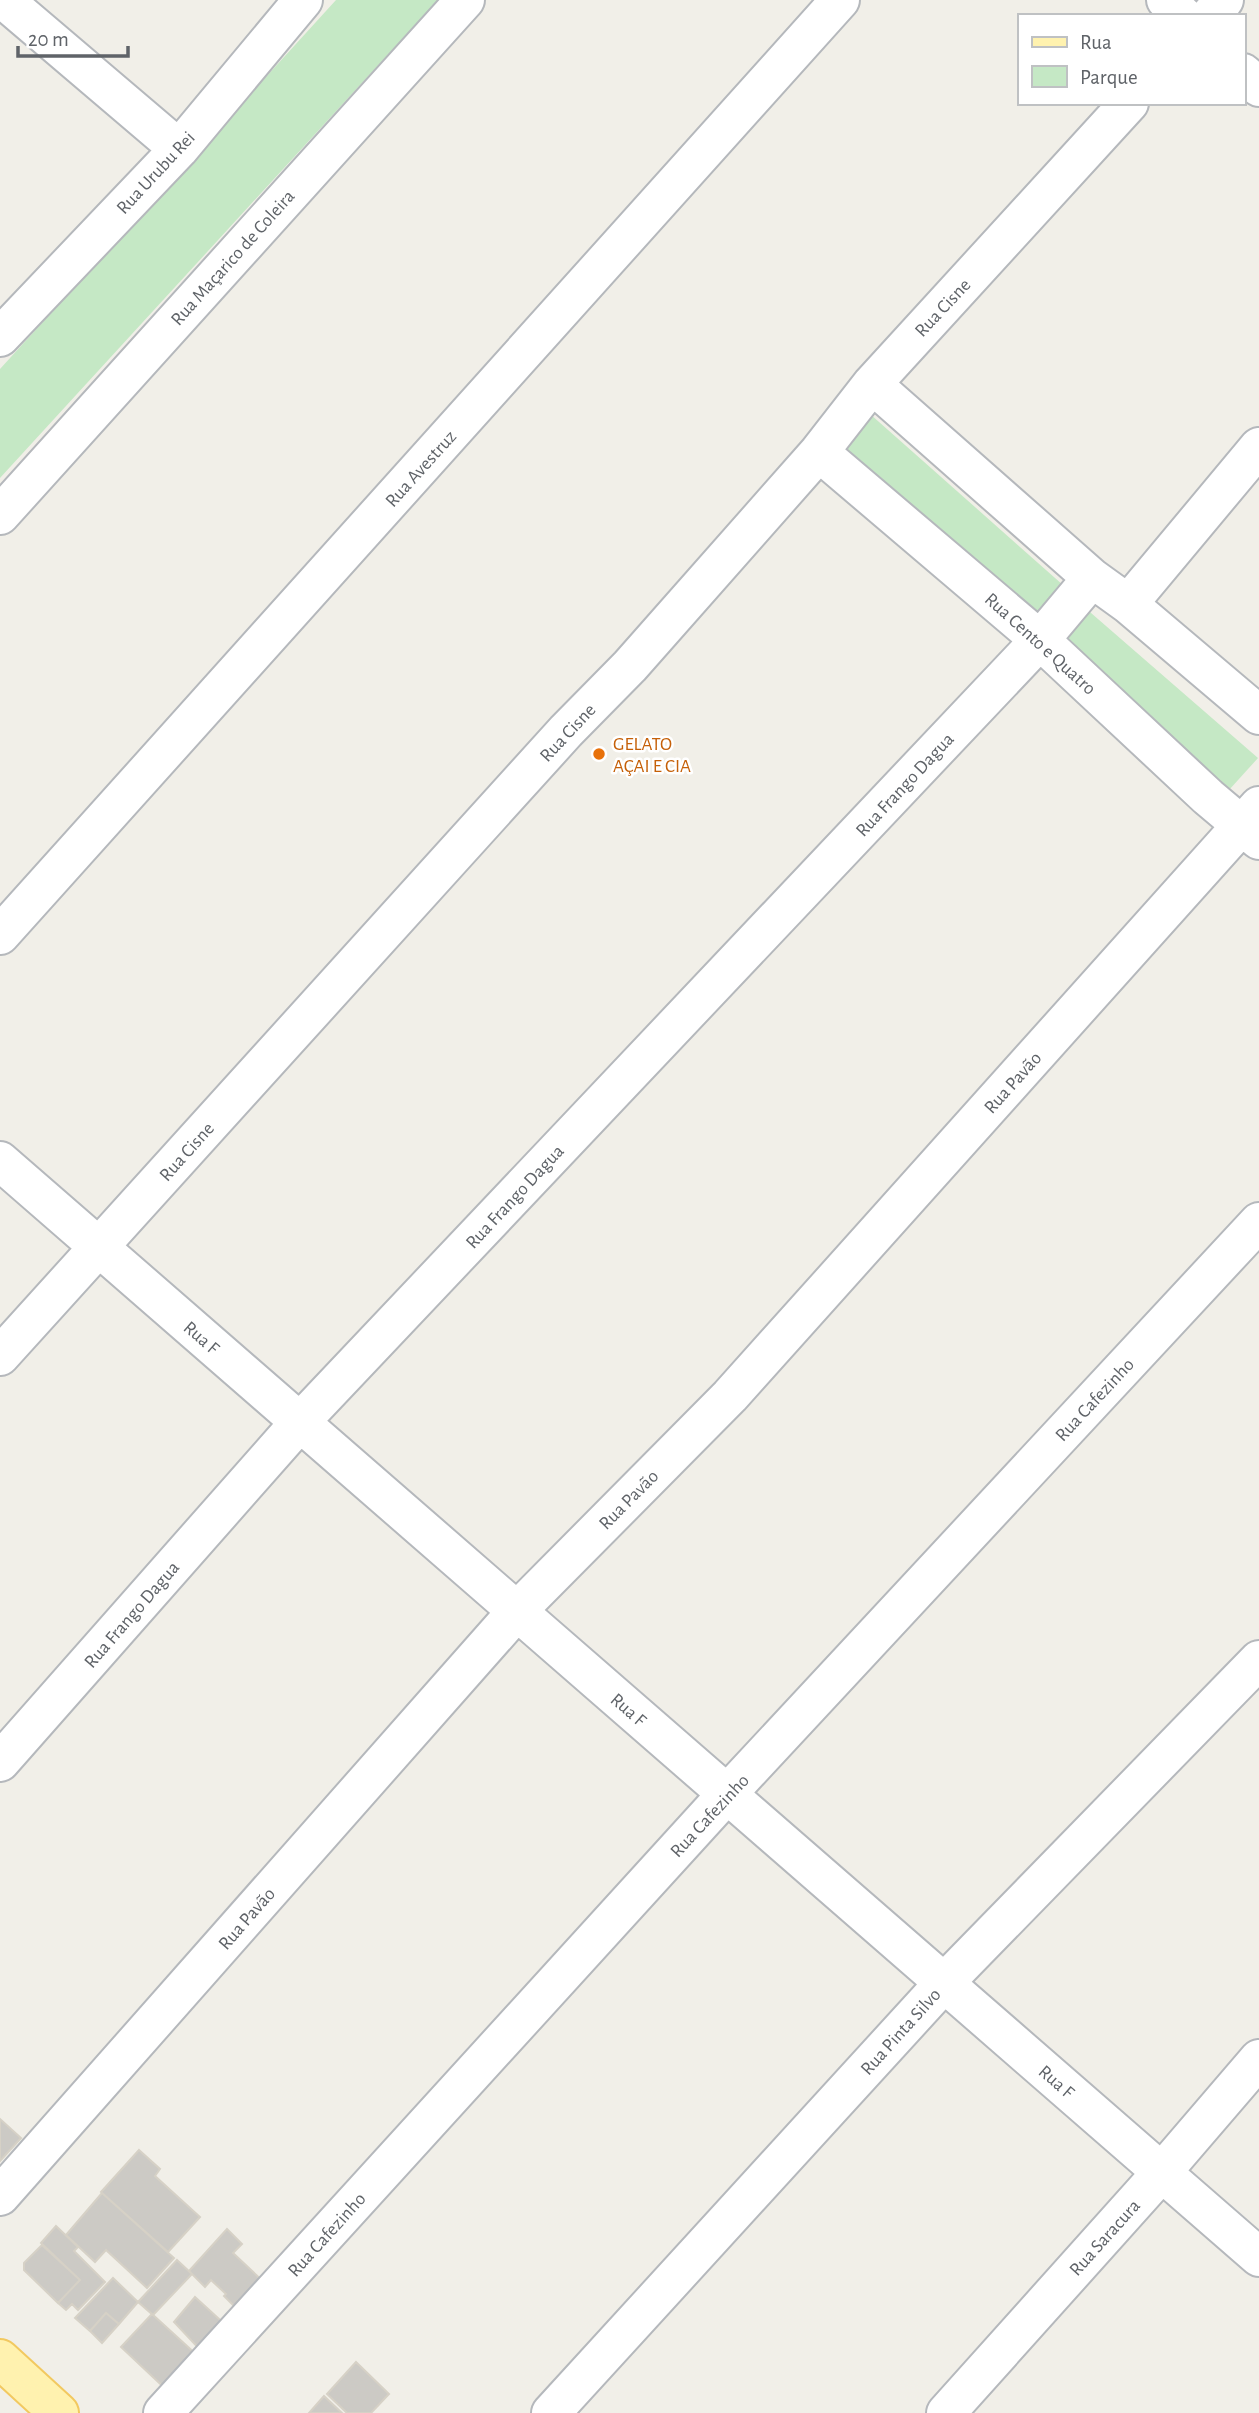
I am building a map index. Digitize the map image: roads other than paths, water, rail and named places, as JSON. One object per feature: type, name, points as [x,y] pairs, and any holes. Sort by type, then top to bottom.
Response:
[{"type":"main road","points":[[0,2359],[59,2413]]},
{"type":"street","points":[[4,0],[179,149]]},
{"type":"street","name":"Rua Urubu Rei","points":[[0,337],[179,149],[303,0]]},
{"type":"street","name":"Rua Maçarico de Coleira","points":[[0,515],[465,0]]},
{"type":"street","name":"Rua Avestruz","points":[[0,935],[840,0]]},
{"type":"street","points":[[1166,0],[1181,14]]},
{"type":"street","points":[[1212,14],[1224,0]]},
{"type":"street","points":[[1245,75],[1259,87]]},
{"type":"street","name":"Rua Cisne","points":[[0,1356],[556,742],[630,666],[819,452],[872,384],[1127,105]]},
{"type":"street","points":[[872,384],[1092,578],[1128,604],[1259,715]]},
{"type":"street","points":[[1128,604],[1259,447]]},
{"type":"street","name":"Rua Cento e Quatro","points":[[819,452],[1040,640],[1208,797],[1253,824]]},
{"type":"street","name":"Rua Frango Dagua","points":[[0,1762],[300,1422],[1040,640],[1092,578]]},
{"type":"street","name":"Rua Pavão","points":[[0,2196],[517,1611],[730,1396],[1253,824]]},
{"type":"street","name":"Rua F","points":[[0,1161],[1259,2257]]},
{"type":"street","name":"Rua Cafezinho","points":[[163,2413],[727,1794],[1259,1222]]},
{"type":"street","name":"Rua Pinta Silvo","points":[[551,2413],[944,1983],[1259,1660]]},
{"type":"street","name":"Rua Saracura","points":[[946,2413],[1162,2172],[1259,2059]]},
{"type":"place","name":"GELATO AÇAI E CIA","points":[[599,754]]}]
